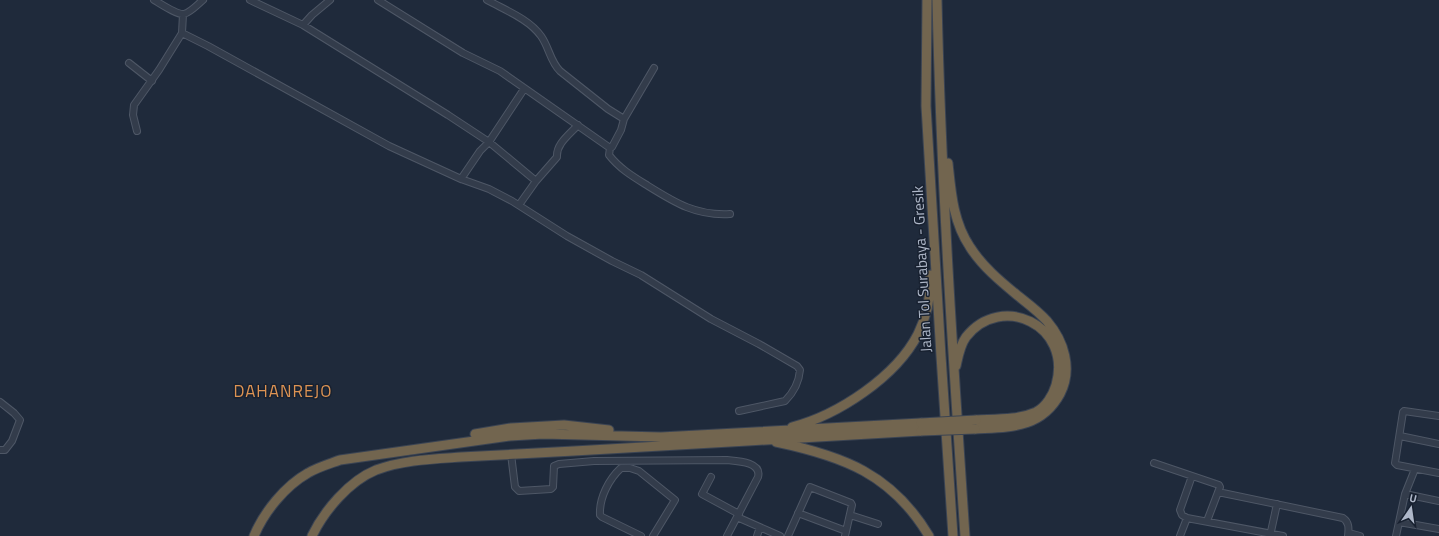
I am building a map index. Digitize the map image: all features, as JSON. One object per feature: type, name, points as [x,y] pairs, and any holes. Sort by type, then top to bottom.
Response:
[{"type":"highway","name":"Jalan Tol Surabaya - Gresik","points":[[927,0],[926,106],[953,536]]},
{"type":"highway","points":[[254,536],[267,512],[295,482],[321,466],[340,460],[402,452],[465,436],[511,428],[569,426],[661,436],[975,425],[1016,426],[1031,422],[1045,413],[1056,401],[1061,391],[1066,373],[1064,351],[1048,322],[985,267],[965,240],[953,204],[944,130],[939,106],[937,0]]},
{"type":"highway","name":"Jalan Tol Surabaya - Gresik","points":[[939,106],[954,375],[965,536]]},
{"type":"highway","points":[[773,432],[804,424],[834,410],[858,396],[872,386],[902,358],[910,348],[919,333],[926,313],[930,293],[931,190]]},
{"type":"highway","points":[[954,375],[960,348],[965,338],[978,326],[997,318],[1014,317],[1033,322],[1050,338],[1055,348],[1059,361],[1058,378],[1054,390],[1044,406],[1037,411],[1020,417],[975,425]]},
{"type":"highway","points":[[312,536],[324,515],[354,484],[374,471],[388,466],[417,460],[763,440],[921,427]]},
{"type":"highway","points":[[763,440],[806,449],[836,458],[873,477],[888,487],[906,504],[922,524],[929,536]]},
{"type":"street","points":[[154,0],[175,12],[183,14],[203,0]]},
{"type":"street","points":[[250,0],[303,26],[448,115],[489,142],[536,181]]},
{"type":"street","points":[[303,26],[312,15],[330,0]]},
{"type":"street","points":[[378,0],[463,53],[500,71],[610,148]]},
{"type":"street","points":[[487,0],[535,30],[545,43],[554,65],[560,71],[608,109],[624,118]]},
{"type":"street","points":[[137,131],[133,119],[133,109],[182,33],[183,14]]},
{"type":"street","points":[[182,33],[389,146],[461,179],[489,188],[519,205],[567,236],[612,261],[642,275],[711,319],[759,344],[797,366],[800,370],[796,384],[785,401],[739,411]]},
{"type":"street","points":[[129,63],[152,81]]},
{"type":"street","points":[[654,68],[624,118],[621,130],[610,148],[609,155],[618,166],[669,200],[694,211],[711,214],[730,214]]},
{"type":"street","points":[[461,179],[480,151],[489,142],[524,89]]},
{"type":"street","points":[[519,205],[556,157],[558,147],[578,125]]},
{"type":"street","points":[[0,402],[20,420],[12,441],[6,450],[0,450]]},
{"type":"street","points":[[1439,416],[1403,412],[1395,464],[1439,473]]},
{"type":"street","points":[[1400,436],[1439,444]]},
{"type":"street","points":[[512,454],[515,487],[518,491],[553,487],[553,468],[558,464],[594,461],[728,460],[752,465],[758,469],[759,474],[727,536]]},
{"type":"street","points":[[1154,463],[1218,484],[1220,487],[1207,521]]},
{"type":"street","points":[[641,536],[602,518],[600,515],[600,506],[605,491],[621,468],[630,468],[639,471],[675,500],[673,506],[653,536]]},
{"type":"street","points":[[1396,536],[1405,494],[1415,469]]},
{"type":"street","points":[[1192,476],[1180,510],[1182,515],[1187,518],[1270,535],[1284,536]]},
{"type":"street","points":[[711,477],[702,494],[738,516],[780,536]]},
{"type":"street","points":[[788,536],[798,513],[810,487],[850,501],[852,504],[845,534],[798,513]]},
{"type":"street","points":[[1218,492],[1343,518],[1349,526],[1348,534],[1360,536]]},
{"type":"street","points":[[1405,494],[1439,501]]},
{"type":"street","points":[[1270,535],[1277,504]]},
{"type":"street","points":[[850,515],[878,524]]},
{"type":"street","points":[[1180,536],[1187,518]]},
{"type":"street","points":[[1399,522],[1439,529]]},
{"type":"street","points":[[756,536],[760,527]]},
{"type":"district","name":"DAHANREJO","points":[[283,391]]}]
